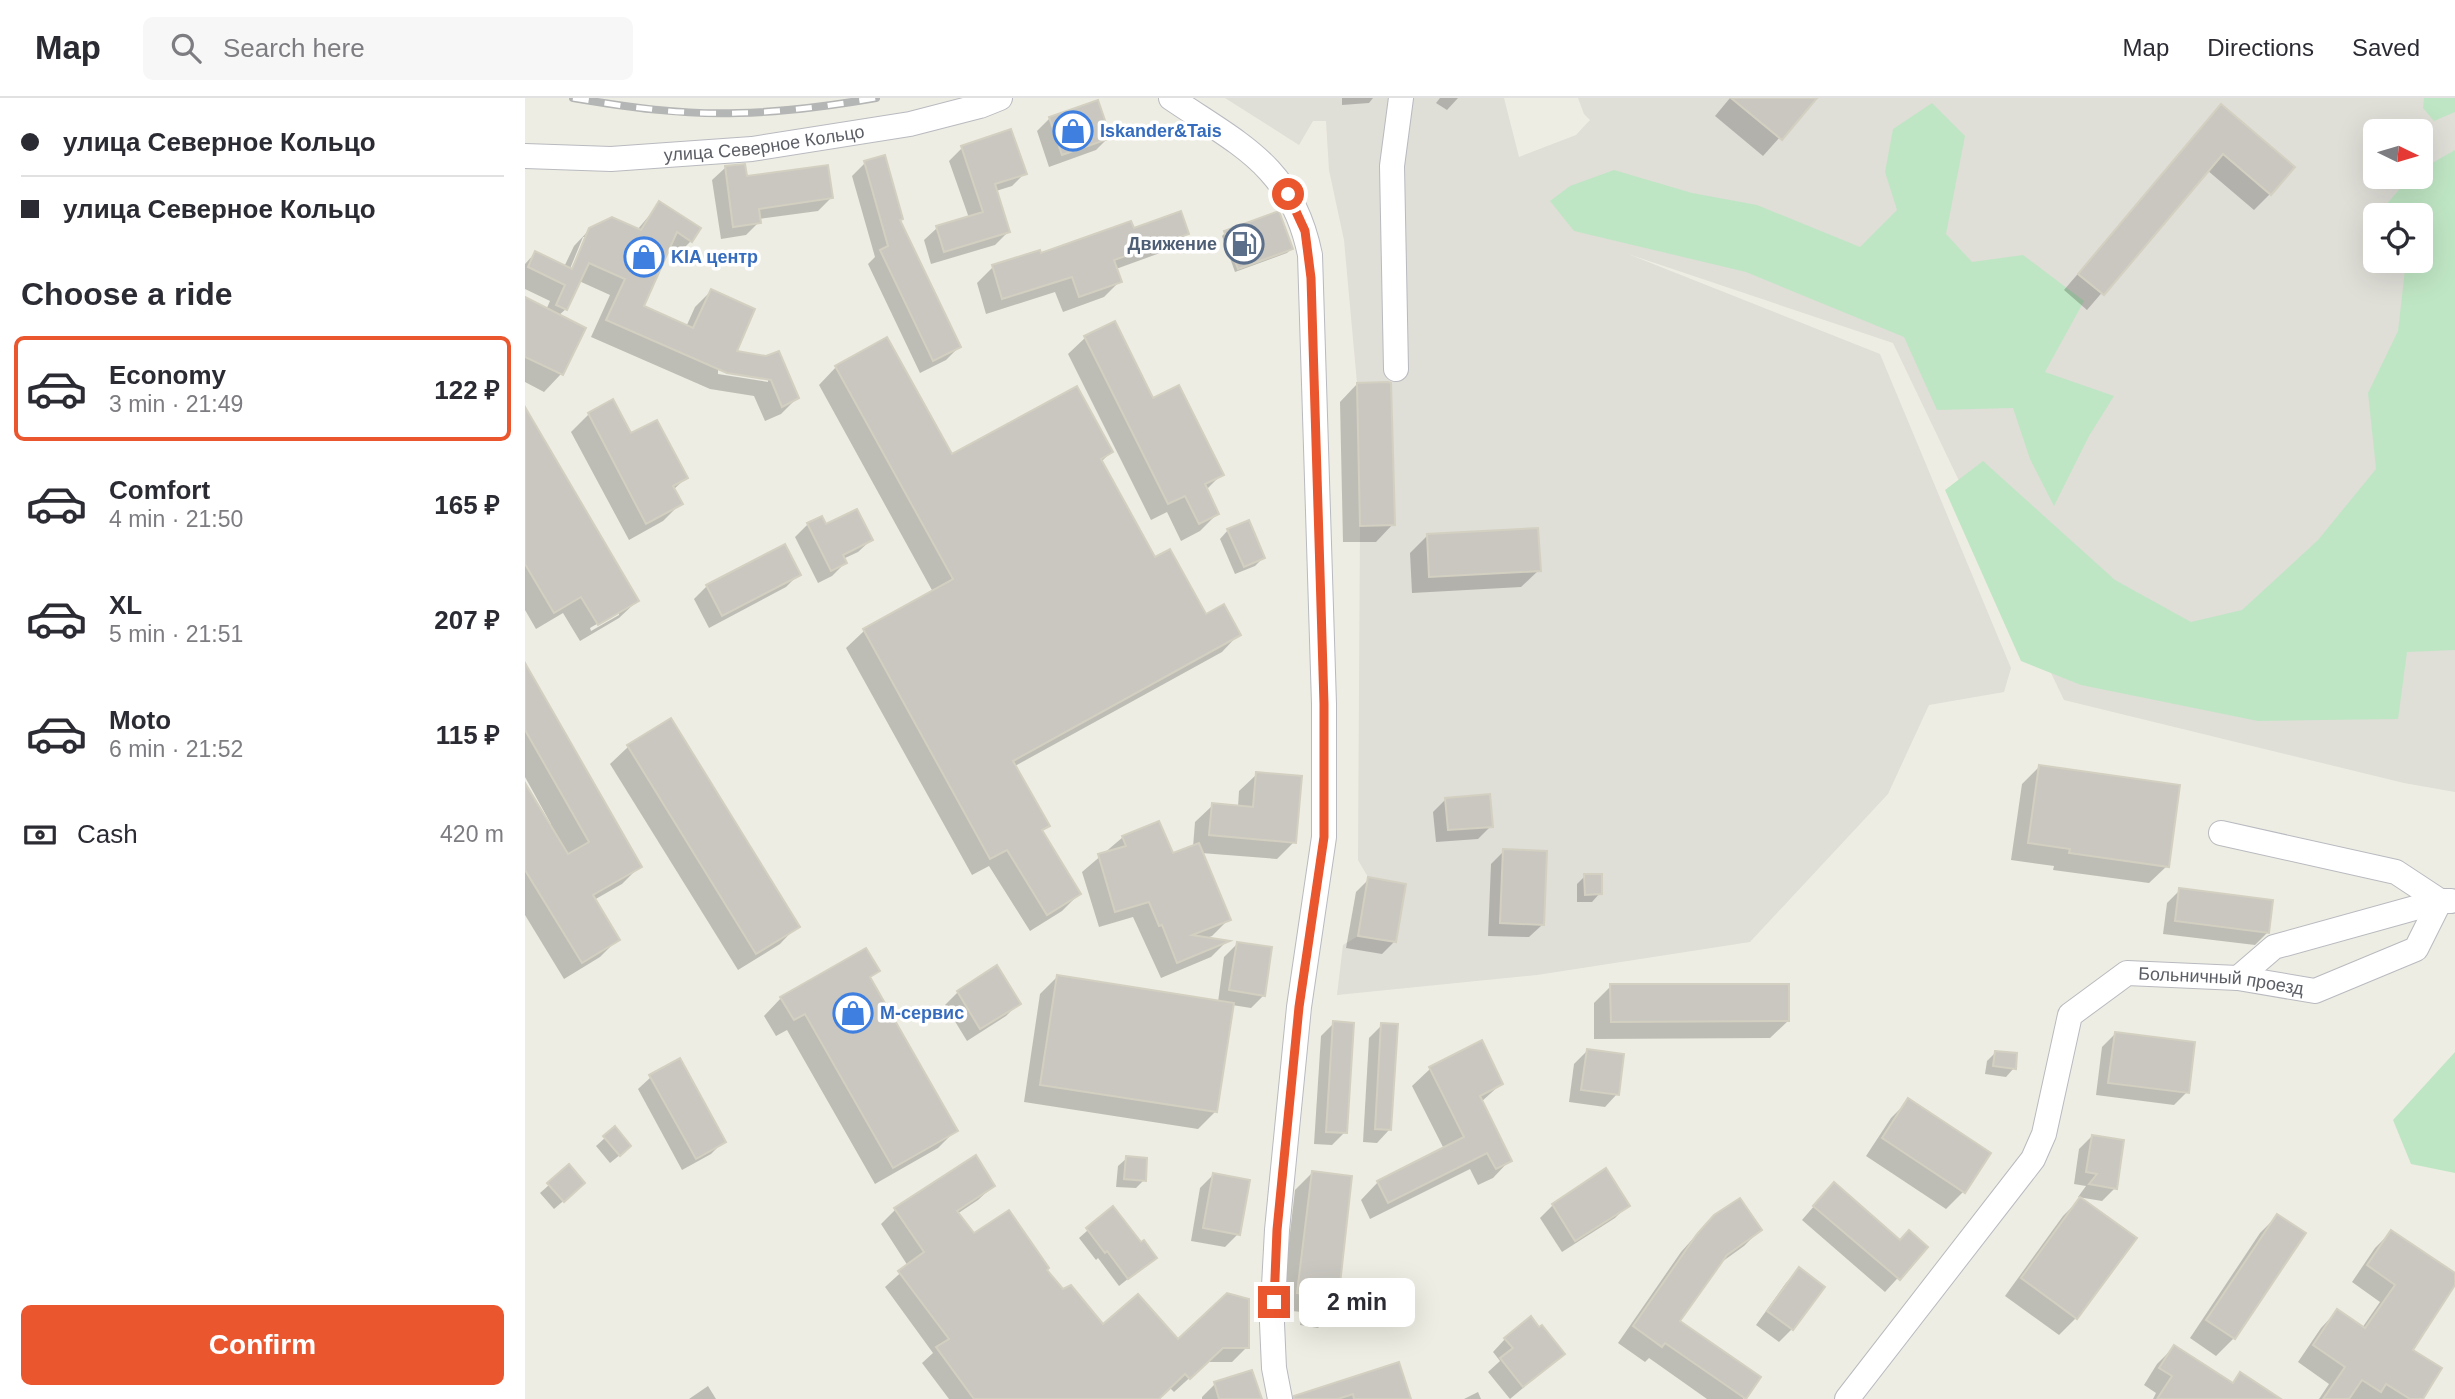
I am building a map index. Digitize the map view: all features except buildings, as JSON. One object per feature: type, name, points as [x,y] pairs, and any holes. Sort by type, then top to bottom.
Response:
[{"type":"street","name":"улица Северное Кольцо","points":[[525,156],[611,159],[752,149],[910,124],[1000,98]]},
{"type":"street","points":[[1171,98],[1254,155],[1279,180],[1298,213],[1310,255],[1324,704],[1324,837],[1299,1007],[1277,1230],[1272,1323],[1274,1368],[1280,1399]]},
{"type":"street","points":[[1396,369],[1392,166],[1401,98]]},
{"type":"street","points":[[2221,833],[2396,872],[2447,901]]},
{"type":"street","points":[[2238,978],[2274,947],[2447,901]]},
{"type":"street","name":"Больничный проезд","points":[[1847,1399],[2033,1159],[2044,1134],[2070,1015],[2127,973],[2238,978],[2315,991],[2416,949],[2447,901]]},
{"type":"shaded area","points":[[1225,98],[1504,98],[1519,157],[1576,135],[1590,120],[1584,114],[1578,98],[2455,98],[2455,792],[2404,783],[2064,700],[1893,343],[1628,254],[1880,354],[2011,668],[2004,692],[1929,705],[1888,794],[1750,942],[1537,975],[1337,995],[1343,945],[1358,936],[1368,877],[1358,860],[1360,526],[1357,383],[1344,240],[1329,170],[1326,121],[1313,121],[1299,145]]},
{"type":"green space","points":[[2424,98],[2455,98],[2455,112],[2434,121],[2423,108]]},
{"type":"green space","points":[[1932,103],[1965,136],[1946,234],[1972,262],[2023,255],[2084,301],[2045,372],[2114,396],[2089,436],[2054,506],[2030,459],[2013,408],[1937,410],[1904,337],[1746,272],[1574,231],[1550,201],[1570,186],[1614,170],[1692,193],[1757,205],[1860,247],[1897,210],[1885,172],[1893,129]]},
{"type":"green space","points":[[2455,150],[2455,650],[2407,652],[2398,719],[2258,721],[2081,685],[2021,661],[1945,490],[1983,461],[2115,580],[2191,622],[2242,610],[2318,540],[2376,469],[2368,393],[2398,331],[2405,273],[2433,273],[2433,203],[2388,203],[2400,189],[2433,189],[2433,163]]},
{"type":"green space","points":[[2455,1052],[2455,1173],[2411,1164],[2393,1120]]},
{"type":"railway","points":[[573,98],[696,113],[790,110],[876,98]]},
{"type":"place","name":"Iskander&Tais","points":[[1073,131]]},
{"type":"place","name":"Движение","points":[[1244,244]]},
{"type":"place","name":"KIA центр","points":[[644,257]]},
{"type":"place","name":"М-сервис","points":[[853,1013]]},
{"type":"route","points":[[1274,1302],[1277,1230],[1299,1007],[1324,837],[1324,704],[1310,255],[1305,231],[1288,194]]}]
